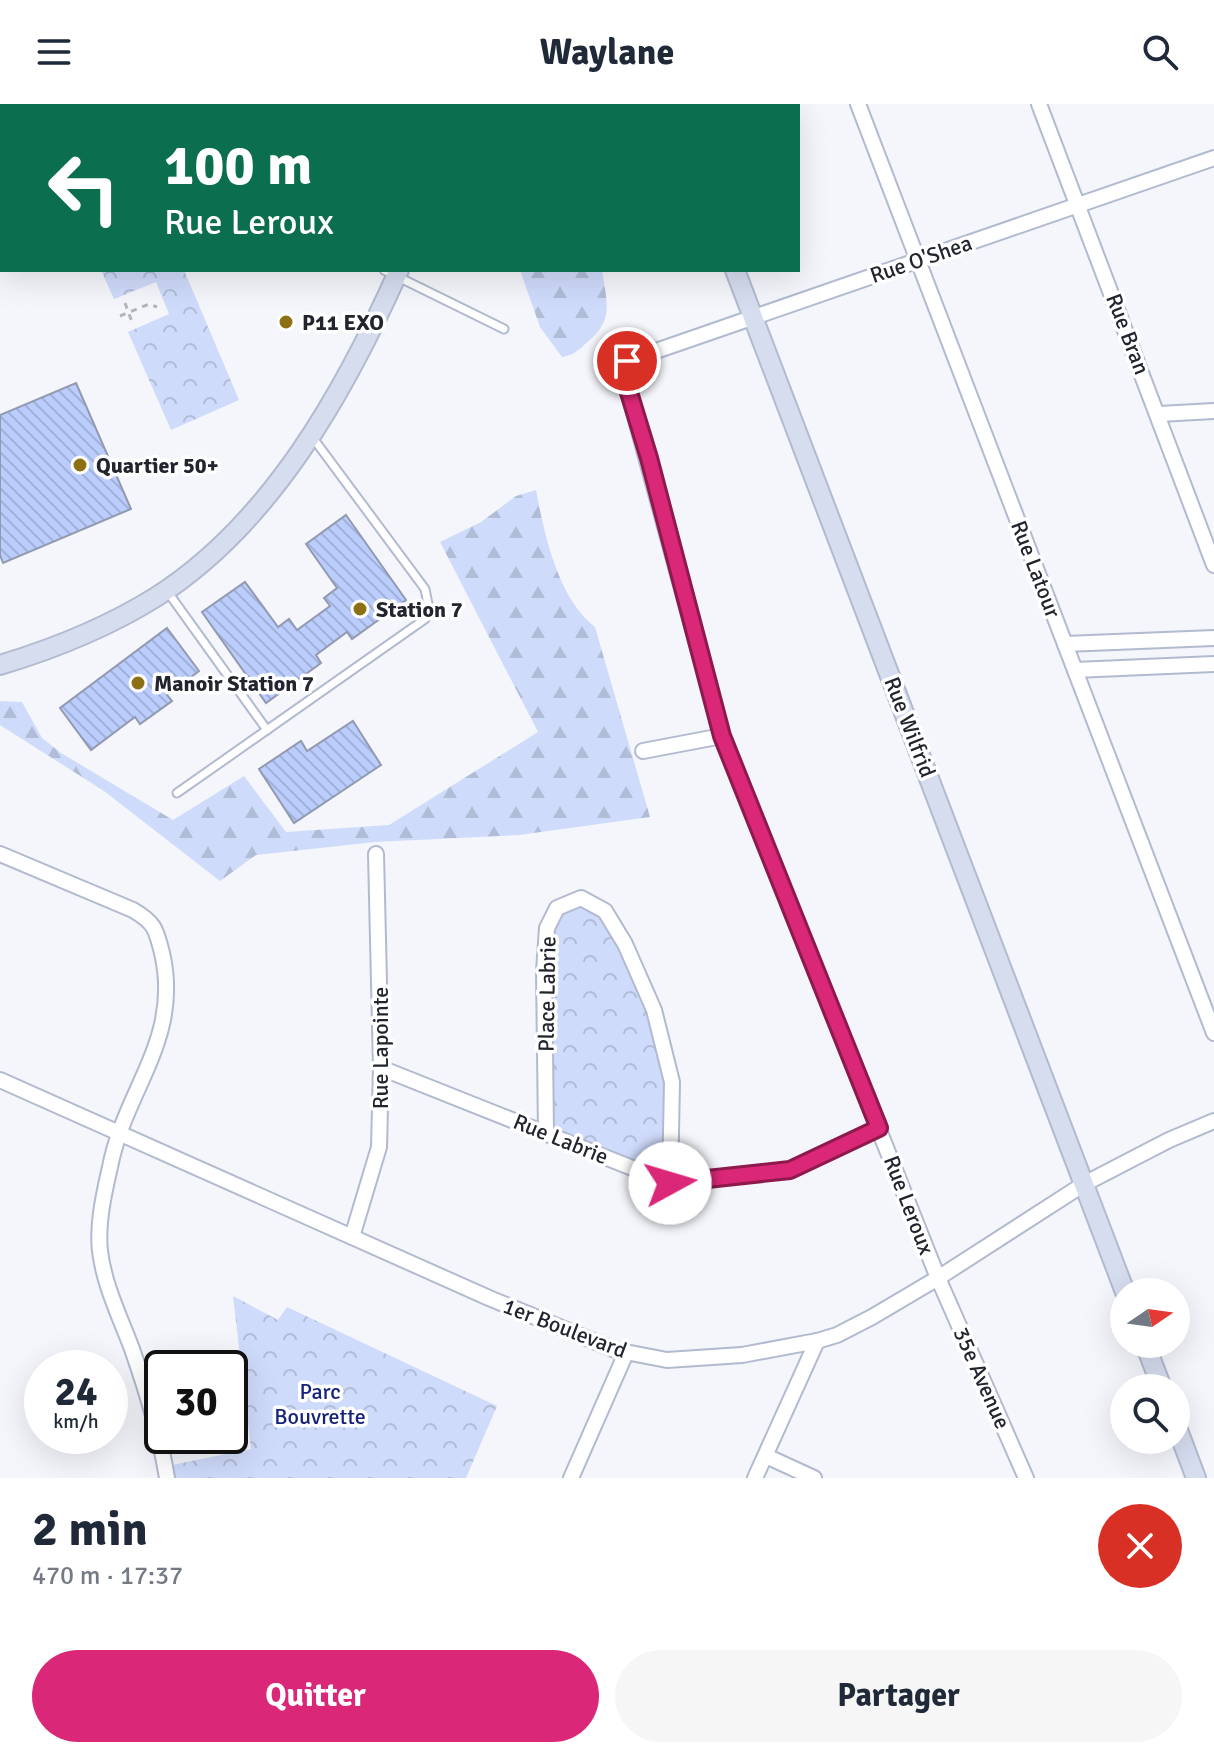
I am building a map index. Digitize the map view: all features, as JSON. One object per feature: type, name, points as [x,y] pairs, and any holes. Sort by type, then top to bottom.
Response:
[{"type":"street","name":"Rue Latour","points":[[858,104],[1214,1033]]},
{"type":"street","name":"Rue Bran","points":[[1039,104],[1214,565]]},
{"type":"street","name":"Rue O'Shea","points":[[627,361],[1214,158]]},
{"type":"street","points":[[0,665],[31,656],[103,626],[166,589],[219,548],[263,500],[312,437],[354,365],[393,272]]},
{"type":"street","name":"Rue Wilfrid","points":[[736,272],[1120,1278]]},
{"type":"street","name":"Rue Leroux","points":[[627,361],[624,376],[649,458],[722,736],[938,1278]]},
{"type":"street","points":[[1159,414],[1214,411]]},
{"type":"street","points":[[1065,644],[1214,638]]},
{"type":"street","points":[[1075,670],[1214,664]]},
{"type":"street","points":[[643,751],[722,736]]},
{"type":"street","points":[[0,854],[133,910],[150,920],[157,932],[165,966],[167,1010],[156,1048],[110,1163],[100,1249],[106,1280],[160,1435],[167,1478]]},
{"type":"street","name":"Rue Lapointe","points":[[352,1237],[379,1147],[381,1068],[376,854]]},
{"type":"street","name":"Place Labrie","points":[[546,1132],[544,971],[547,928],[557,908],[581,898],[605,911],[625,944],[654,1010],[672,1082],[670,1183]]},
{"type":"street","name":"Rue Labrie","points":[[381,1068],[670,1183],[790,1170],[879,1128]]},
{"type":"street","name":"1er Boulevard","points":[[0,1080],[489,1298],[626,1353],[667,1360],[700,1360],[817,1341],[872,1317],[1084,1184],[1169,1140],[1214,1121]]},
{"type":"street","name":"35e Avenue","points":[[938,1278],[1026,1478]]},
{"type":"street","points":[[755,1478],[817,1341]]},
{"type":"street","points":[[571,1478],[626,1353]]},
{"type":"street","points":[[1187,1454],[1196,1478]]},
{"type":"street","points":[[766,1456],[814,1478]]},
{"type":"lane","points":[[393,272],[504,329]]},
{"type":"lane","points":[[177,793],[425,619],[428,613],[425,589],[312,437]]},
{"type":"lane","points":[[166,589],[267,730]]},
{"type":"path","points":[[149,304],[152,296]]},
{"type":"path","points":[[125,303],[132,322]]},
{"type":"path","points":[[120,316],[149,304],[157,307]]},
{"type":"green space","points":[[102,272],[185,272],[239,400],[171,430],[128,332],[169,314],[156,282],[114,299]]},
{"type":"green space","points":[[521,272],[602,272],[606,293],[605,320],[579,350],[562,357],[540,327]]},
{"type":"green space","points":[[536,490],[548,545],[562,583],[582,615],[595,627],[650,817],[519,835],[375,842],[256,855],[220,881],[104,791],[0,725],[0,701],[22,702],[42,738],[61,753],[173,820],[244,776],[286,832],[389,825],[538,732],[440,542],[481,522],[516,496]]},
{"type":"green space","points":[[581,898],[605,911],[625,944],[672,1082],[670,1183],[546,1132],[544,971],[557,908]]},
{"type":"green space","name":"Parc Bouvrette","points":[[233,1296],[278,1320],[287,1307],[497,1406],[466,1478],[169,1478],[167,1466],[226,1454],[248,1454],[251,1449],[248,1350],[239,1350]]},
{"type":"building","points":[[76,383],[131,509],[3,563],[0,555],[0,415]]},
{"type":"building","name":"Station 7","points":[[346,515],[406,600],[352,639],[347,632],[316,655],[321,663],[266,703],[202,612],[245,582],[278,627],[289,619],[297,630],[330,606],[324,598],[337,588],[306,544]]},
{"type":"building","name":"Manoir Station 7","points":[[167,628],[199,671],[167,695],[172,701],[140,724],[135,717],[91,750],[60,708]]},
{"type":"building","points":[[353,721],[381,765],[294,823],[259,769],[301,741],[307,751]]},
{"type":"place","name":"P11 EXO","points":[[286,322]]},
{"type":"place","name":"Quartier 50+","points":[[80,465]]},
{"type":"place","name":"Station 7","points":[[360,609]]},
{"type":"place","name":"Manoir Station 7","points":[[138,683]]},
{"type":"route","points":[[627,361],[624,376],[649,458],[722,736],[879,1128],[790,1170],[670,1183]]}]
